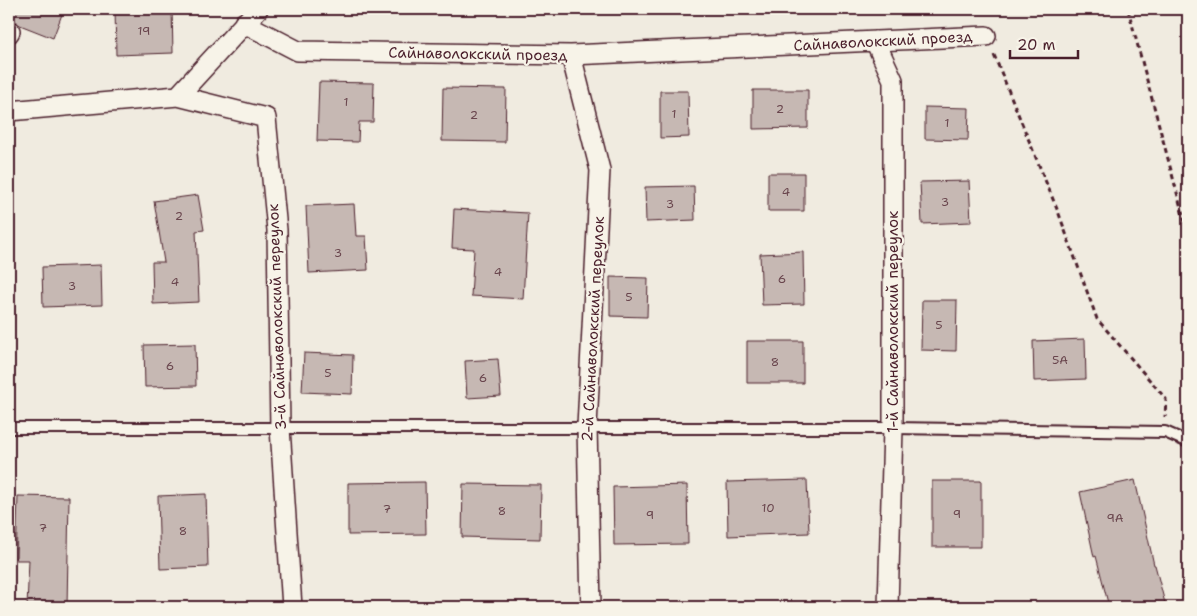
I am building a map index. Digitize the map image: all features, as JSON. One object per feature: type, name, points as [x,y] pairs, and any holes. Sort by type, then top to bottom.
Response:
[{"type":"street","points":[[9,111],[178,96],[258,9]]},
{"type":"street","name":"Сайнаволокский проезд","points":[[244,23],[298,51],[571,55],[986,36]]},
{"type":"street","name":"1-й Сайнаволокский переулок","points":[[875,41],[893,80],[893,428],[888,607]]},
{"type":"street","name":"2-й Сайнаволокский переулок","points":[[571,55],[600,170],[587,428],[590,607]]},
{"type":"street","name":"3-й Сайнаволокский переулок","points":[[178,96],[266,118],[277,230],[280,428],[292,607]]},
{"type":"lane","points":[[9,428],[893,428],[1165,432],[1188,442]]},
{"type":"path","points":[[1128,9],[1188,234]]},
{"type":"path","points":[[986,36],[1059,214],[1097,319],[1166,399],[1165,432]]},
{"type":"building","points":[[9,9],[64,9],[53,38],[9,20]]},
{"type":"building","points":[[115,9],[172,9],[173,53],[116,55]]},
{"type":"building","points":[[319,82],[374,83],[373,122],[359,122],[358,142],[317,141]]},
{"type":"building","points":[[443,88],[506,89],[505,142],[442,141]]},
{"type":"building","points":[[753,90],[808,90],[808,128],[753,129]]},
{"type":"building","points":[[660,91],[688,91],[689,137],[660,138]]},
{"type":"building","points":[[925,107],[969,108],[968,140],[925,139]]},
{"type":"building","points":[[768,173],[804,173],[804,211],[768,211]]},
{"type":"building","points":[[969,181],[971,222],[922,224],[920,182]]},
{"type":"building","points":[[694,186],[695,220],[646,222],[645,187]]},
{"type":"building","points":[[198,195],[204,230],[196,231],[199,302],[153,304],[152,262],[164,262],[154,201]]},
{"type":"building","points":[[354,204],[356,236],[366,236],[368,270],[309,273],[306,206]]},
{"type":"building","points":[[454,209],[528,213],[523,299],[471,296],[474,249],[452,248]]},
{"type":"building","points":[[803,252],[804,304],[762,305],[760,254]]},
{"type":"building","points":[[101,265],[102,305],[43,307],[42,267]]},
{"type":"building","points":[[610,277],[648,278],[647,317],[610,316]]},
{"type":"building","points":[[922,300],[957,300],[956,351],[921,350]]},
{"type":"building","points":[[1085,339],[1086,379],[1034,381],[1033,341]]},
{"type":"building","points":[[747,341],[803,341],[803,383],[747,383]]},
{"type":"building","points":[[195,344],[196,386],[145,387],[144,345]]},
{"type":"building","points":[[304,353],[353,355],[352,394],[302,392]]},
{"type":"building","points":[[498,359],[501,396],[467,398],[465,361]]},
{"type":"building","points":[[807,480],[809,533],[728,536],[727,482]]},
{"type":"building","points":[[1135,480],[1154,565],[1166,607],[1109,607],[1096,556],[1094,557],[1080,492]]},
{"type":"building","points":[[932,481],[981,481],[981,547],[932,547]]},
{"type":"building","points":[[425,482],[426,534],[348,535],[348,483]]},
{"type":"building","points":[[463,484],[541,485],[540,539],[462,537]]},
{"type":"building","points":[[687,485],[688,544],[614,545],[613,487]]},
{"type":"building","points":[[206,494],[208,567],[160,569],[158,496]]},
{"type":"building","points":[[18,496],[69,497],[67,607],[27,607],[29,560],[16,560]]}]
